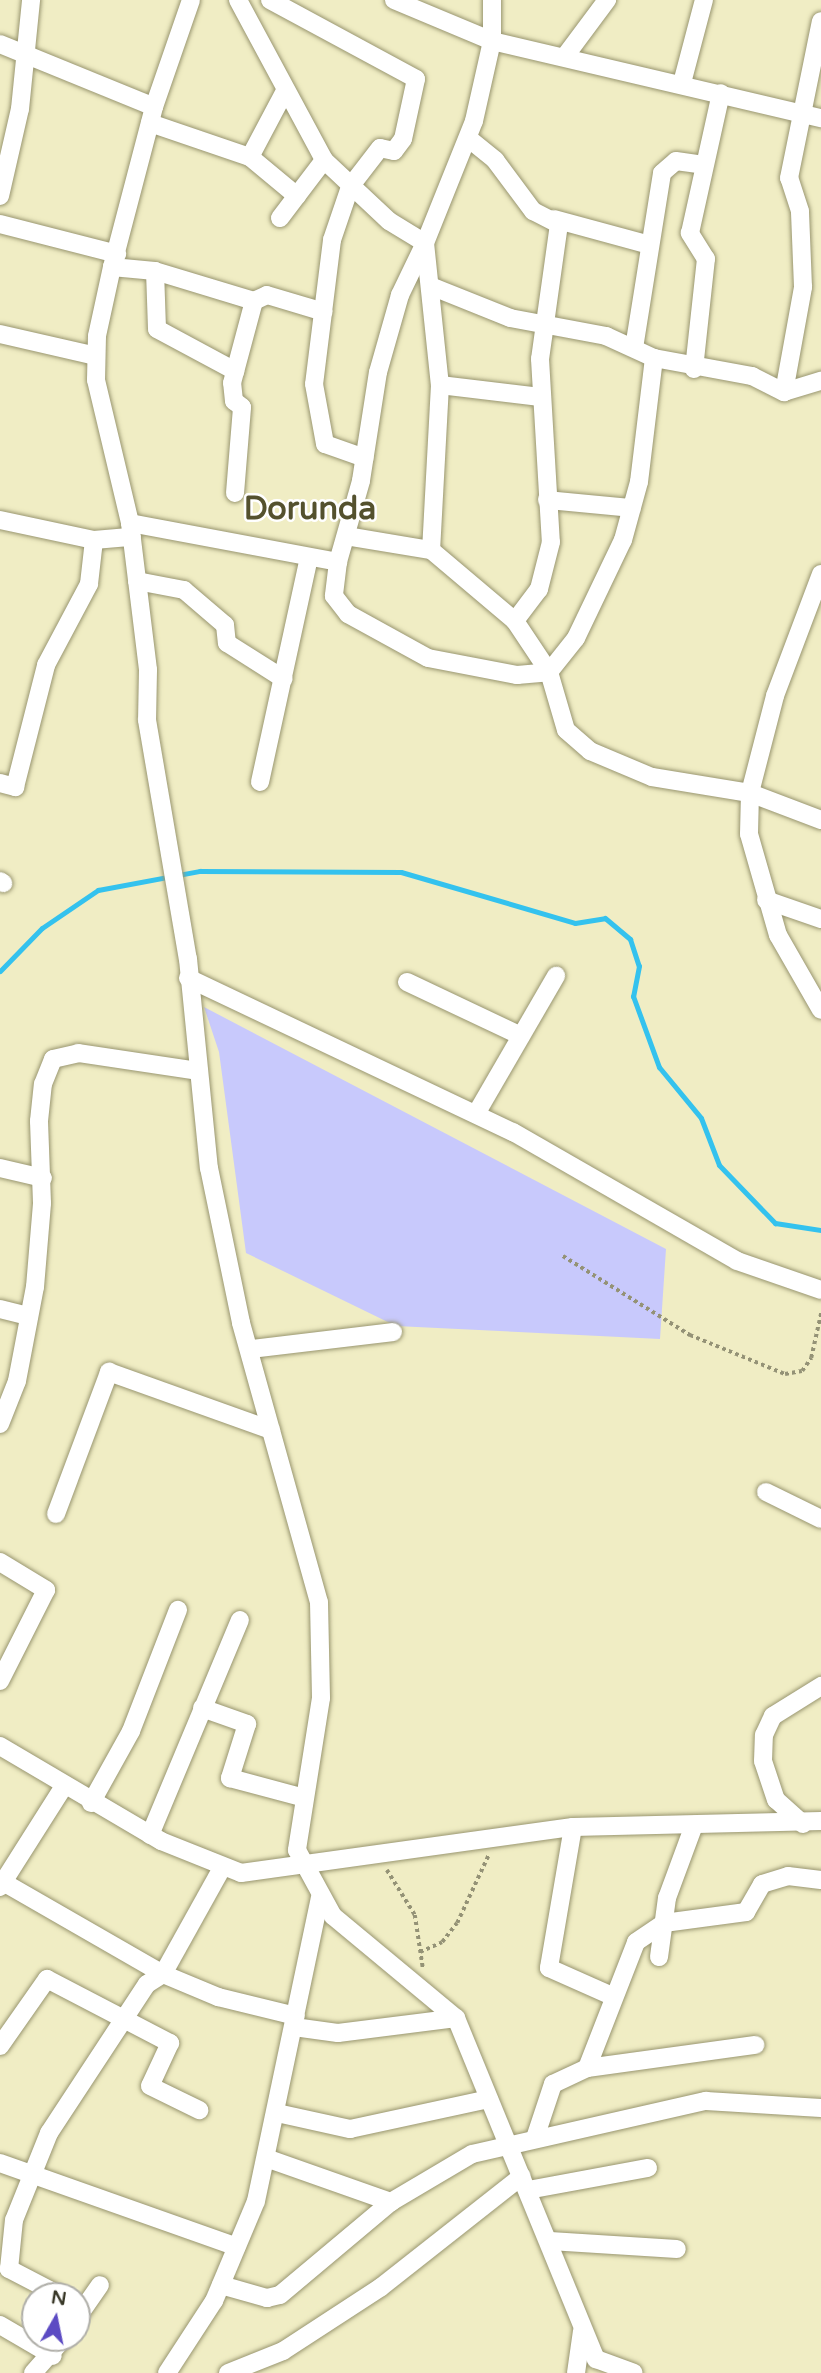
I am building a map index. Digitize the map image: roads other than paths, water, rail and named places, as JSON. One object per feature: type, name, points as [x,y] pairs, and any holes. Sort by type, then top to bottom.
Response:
[{"type":"street","points":[[0,196],[26,51],[31,0]]},
{"type":"street","points":[[191,0],[152,115],[114,260],[96,356],[96,380],[131,530],[147,720],[172,847],[209,1168],[251,1349],[323,1632],[316,1734],[301,1797],[296,1835],[301,1866],[320,1898],[362,1942],[425,1988],[456,2018],[550,2241],[582,2331],[596,2359],[634,2373]]},
{"type":"street","points":[[238,0],[324,160],[350,187],[425,243],[433,288],[440,385],[431,550]]},
{"type":"street","points":[[270,0],[416,79],[403,139],[394,151],[380,148],[350,187],[336,217],[314,384],[325,444],[365,457]]},
{"type":"street","points":[[394,0],[492,41],[566,55],[821,118]]},
{"type":"street","points":[[492,0],[492,41],[468,138],[451,165],[382,358],[365,457],[338,562],[334,596],[348,614],[385,637],[452,664],[517,675],[549,672],[576,638],[632,508],[654,358]]},
{"type":"street","points":[[566,55],[607,0]]},
{"type":"street","points":[[682,83],[704,0]]},
{"type":"street","points":[[784,392],[803,287],[800,211],[789,178],[821,21]]},
{"type":"street","points":[[0,44],[26,51],[152,115],[250,157],[297,196]]},
{"type":"street","points":[[250,157],[285,91]]},
{"type":"street","points":[[694,369],[706,259],[690,233],[721,93]]},
{"type":"street","points":[[468,138],[495,160],[533,211],[646,244]]},
{"type":"street","points":[[280,218],[324,160]]},
{"type":"street","points":[[634,348],[646,244],[662,173],[676,161],[704,165]]},
{"type":"street","points":[[515,621],[539,589],[547,564],[547,500],[540,397],[543,323],[559,234],[554,219]]},
{"type":"street","points":[[0,224],[254,301],[267,295],[324,312]]},
{"type":"street","points":[[155,271],[157,329],[235,371]]},
{"type":"street","points":[[433,288],[510,318],[543,323],[634,348],[654,358],[694,369],[752,376],[784,392],[821,381]]},
{"type":"street","points":[[234,493],[242,407],[234,401],[235,371],[254,301]]},
{"type":"street","points":[[0,334],[96,356]]},
{"type":"street","points":[[440,385],[540,397]]},
{"type":"street","points":[[547,500],[632,508]]},
{"type":"street","points":[[0,520],[94,540],[131,530],[338,562]]},
{"type":"street","points":[[346,536],[431,550],[515,621],[549,672],[566,730],[590,751],[652,776],[750,793],[821,820]]},
{"type":"street","points":[[0,783],[15,787],[46,665],[89,584],[94,540]]},
{"type":"street","points":[[260,782],[309,557]]},
{"type":"street","points":[[821,574],[775,696],[750,793],[749,834],[766,900],[787,958],[821,1010]]},
{"type":"street","points":[[137,581],[184,590],[225,625],[227,642],[284,679]]},
{"type":"street","points":[[766,900],[821,919]]},
{"type":"street","points":[[476,1114],[556,976]]},
{"type":"street","points":[[188,978],[476,1114],[737,1261],[821,1290]]},
{"type":"street","points":[[407,982],[521,1036]]},
{"type":"street","points":[[0,1424],[7,1386],[29,1316],[43,1178],[43,1084],[53,1059],[78,1053],[199,1071]]},
{"type":"street","points":[[0,1168],[43,1178]]},
{"type":"street","points":[[0,1309],[29,1316]]},
{"type":"street","points":[[251,1349],[393,1332]]},
{"type":"street","points":[[56,1514],[109,1372],[271,1430]]},
{"type":"street","points":[[766,1492],[821,1519]]},
{"type":"street","points":[[0,1562],[46,1590],[0,1681]]},
{"type":"street","points":[[91,1803],[131,1731],[178,1610]]},
{"type":"street","points":[[150,1835],[240,1620]]},
{"type":"street","points":[[812,1822],[776,1800],[763,1761],[764,1735],[773,1716],[821,1686]]},
{"type":"street","points":[[202,1709],[247,1724],[230,1778],[301,1797]]},
{"type":"street","points":[[0,1746],[91,1803],[150,1835],[222,1868],[265,1873],[573,1826],[812,1822]]},
{"type":"street","points":[[64,1786],[1,1884],[163,1973],[218,1997],[295,2022],[338,2033],[456,2018]]},
{"type":"street","points":[[659,1957],[664,1923],[694,1825]]},
{"type":"street","points":[[573,1826],[549,1968],[612,1996]]},
{"type":"street","points":[[34,2282],[9,2269],[14,2220],[33,2172],[70,2097],[147,1984],[163,1973],[222,1868]]},
{"type":"street","points":[[587,2068],[612,1996],[636,1942],[664,1923],[746,1912],[762,1884],[788,1876],[821,1880]]},
{"type":"street","points":[[167,2373],[221,2285],[237,2247],[267,2158],[320,1898]]},
{"type":"street","points":[[0,2046],[47,1979],[170,2043],[150,2086],[199,2110]]},
{"type":"street","points":[[535,2138],[553,2084],[587,2068],[755,2045]]},
{"type":"street","points":[[277,2113],[350,2129],[489,2099]]},
{"type":"street","points":[[221,2285],[267,2298],[280,2295],[391,2202],[457,2160],[509,2144],[706,2101],[821,2108]]},
{"type":"street","points":[[267,2158],[391,2202]]},
{"type":"street","points":[[0,2163],[33,2172],[237,2247]]},
{"type":"street","points":[[228,2373],[283,2351],[381,2287],[525,2183],[648,2168]]},
{"type":"street","points":[[550,2241],[677,2249]]},
{"type":"street","points":[[91,2297],[100,2285]]},
{"type":"street","points":[[0,2325],[52,2356]]},
{"type":"street","points":[[576,2373],[582,2331]]},
{"type":"street","points":[[33,2373],[55,2352]]},
{"type":"waterway","points":[[0,971],[42,928],[98,890],[200,871],[401,872],[575,923],[605,918],[630,939],[639,966],[633,996],[659,1067],[701,1118],[719,1165],[775,1223],[821,1230]]},
{"type":"district","name":"Dorunda","points":[[310,509]]}]
